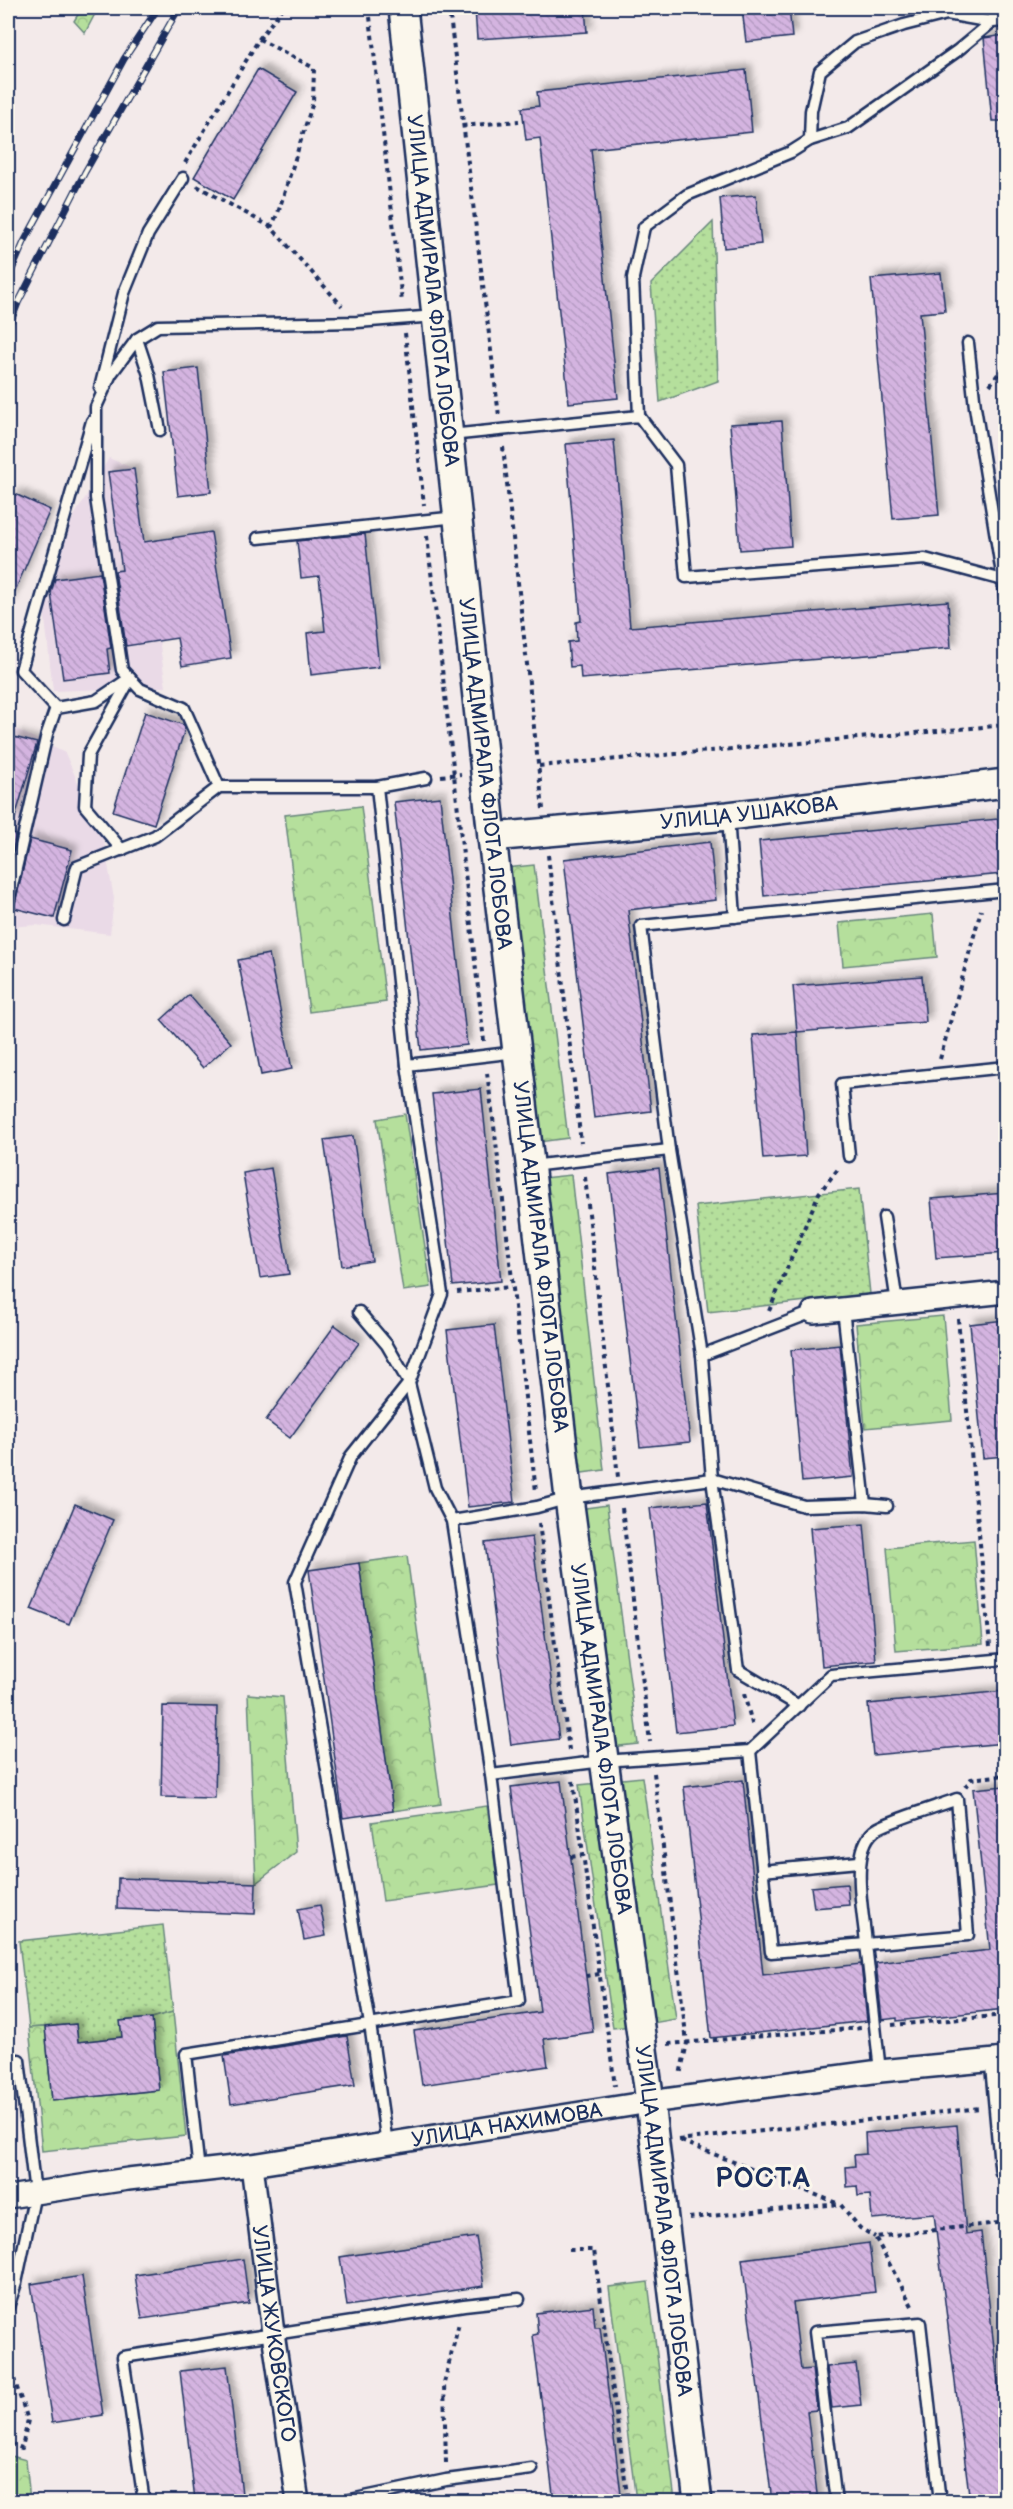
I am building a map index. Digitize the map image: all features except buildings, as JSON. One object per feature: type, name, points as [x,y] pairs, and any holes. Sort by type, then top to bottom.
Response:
[{"type":"street","name":"УЛИЦА АДМИРАЛА ФЛОТА ЛОБОВА","points":[[403,8],[492,837],[569,1498],[642,2047],[663,2101],[698,2502]]},
{"type":"street","name":"УЛИЦА УШАКОВА","points":[[492,837],[728,816],[1005,783]]},
{"type":"street","points":[[813,1312],[1005,1292]]},
{"type":"street","points":[[1001,2059],[999,2106],[1005,2170]]},
{"type":"street","name":"УЛИЦА НАХИМОВА","points":[[8,2197],[252,2165],[663,2101],[880,2071],[1001,2059]]},
{"type":"street","name":"УЛИЦА ЖУКОВСКОГО","points":[[252,2165],[298,2502]]},
{"type":"lane","points":[[996,8],[992,22],[957,51],[848,128],[810,140],[791,152],[687,195],[644,227],[633,278],[639,416],[676,465],[686,577],[925,559],[1004,580]]},
{"type":"lane","points":[[810,140],[811,111],[820,71],[855,42],[904,25],[947,14],[992,22],[1005,21]]},
{"type":"lane","points":[[56,708],[21,670],[96,407],[124,293],[148,234],[183,178]]},
{"type":"lane","points":[[219,787],[184,708],[140,689],[122,670],[96,498],[96,407],[111,374],[137,339],[158,326],[357,322],[436,316]]},
{"type":"lane","points":[[137,339],[149,375],[160,430]]},
{"type":"lane","points":[[968,343],[975,407],[1004,580],[1005,603]]},
{"type":"lane","points":[[450,435],[639,416]]},
{"type":"lane","points":[[258,538],[458,516]]},
{"type":"lane","points":[[56,708],[96,701],[130,678]]},
{"type":"lane","points":[[122,850],[85,806],[88,755],[130,678]]},
{"type":"lane","points":[[8,903],[47,734],[56,708]]},
{"type":"lane","points":[[64,920],[77,867],[155,836],[219,787],[377,787],[426,778]]},
{"type":"lane","points":[[377,787],[407,1065],[442,1294],[409,1383],[351,1456],[295,1582],[370,2024],[387,2144]]},
{"type":"lane","points":[[728,816],[735,917]]},
{"type":"lane","points":[[799,1706],[738,1670],[712,1479],[702,1354],[669,1150],[641,926],[1005,890]]},
{"type":"lane","points":[[407,1065],[517,1052]]},
{"type":"lane","points":[[849,1156],[842,1084],[1005,1067]]},
{"type":"lane","points":[[531,1166],[669,1150]]},
{"type":"lane","points":[[884,1217],[897,1303]]},
{"type":"lane","points":[[843,1309],[866,1504]]},
{"type":"lane","points":[[199,2171],[186,2054],[519,2001],[491,1775],[453,1521],[435,1488],[409,1383],[387,1344],[359,1312]]},
{"type":"lane","points":[[702,1354],[813,1312]]},
{"type":"lane","points":[[453,1521],[537,1507],[569,1498],[712,1479],[804,1506],[866,1504],[886,1506]]},
{"type":"lane","points":[[491,1775],[603,1761],[754,1748],[831,1676],[1005,1659]]},
{"type":"lane","points":[[754,1748],[762,1870],[771,1952],[866,1944],[968,1935],[957,1799],[874,1830],[864,1846],[859,1862],[866,1944],[874,2027],[880,2071]]},
{"type":"lane","points":[[762,1870],[859,1862]]},
{"type":"lane","points":[[8,2061],[19,2060],[35,2193],[16,2283],[8,2307]]},
{"type":"lane","points":[[144,2502],[123,2357],[273,2332],[519,2299]]},
{"type":"lane","points":[[836,2502],[815,2332],[920,2323],[940,2502]]},
{"type":"lane","points":[[341,2502],[446,2480],[532,2469]]},
{"type":"path","points":[[283,8],[259,39],[184,164],[183,178],[271,227],[357,322]]},
{"type":"path","points":[[449,8],[501,429],[579,1127]]},
{"type":"path","points":[[259,39],[314,68],[313,102],[278,213],[271,227]]},
{"type":"path","points":[[462,126],[519,122]]},
{"type":"path","points":[[539,766],[1005,725]]},
{"type":"path","points":[[426,778],[485,772]]},
{"type":"path","points":[[936,1075],[986,892]]},
{"type":"path","points":[[754,1334],[772,1305],[819,1193],[849,1156]]},
{"type":"path","points":[[583,1161],[620,1491],[687,2043],[663,2101]]},
{"type":"path","name":"УЛИЦА АДМИРАЛА ФЛОТА ЛОБОВА","points":[[442,1294],[511,1287]]},
{"type":"path","points":[[956,1297],[991,1660]]},
{"type":"path","points":[[738,1670],[754,1748]]},
{"type":"path","points":[[957,1799],[971,1779],[1005,1775]]},
{"type":"path","points":[[571,1857],[584,1855]]},
{"type":"path","points":[[586,1976],[600,1974]]},
{"type":"path","points":[[610,2049],[1005,2015]]},
{"type":"path","points":[[666,2142],[999,2106]]},
{"type":"path","points":[[666,2142],[840,2204],[860,2228],[875,2237],[920,2323]]},
{"type":"path","points":[[687,2219],[840,2204]]},
{"type":"path","points":[[875,2237],[1005,2222]]},
{"type":"path","points":[[569,2250],[594,2250],[628,2502]]},
{"type":"path","points":[[446,2480],[444,2383],[464,2305]]},
{"type":"path","points":[[8,2371],[14,2379],[28,2420],[22,2448],[8,2443]]},
{"type":"shaded area","points":[[109,458],[134,469],[166,687],[53,691],[40,573]]},
{"type":"shaded area","points":[[8,725],[65,753],[104,842],[114,899],[110,934],[36,925],[8,927]]},
{"type":"green space","points":[[82,8],[98,8],[85,33],[74,21]]},
{"type":"green space","points":[[713,222],[718,381],[660,402],[651,284]]},
{"type":"green space","points":[[361,806],[386,1002],[309,1012],[285,815]]},
{"type":"green space","points":[[534,865],[568,1138],[539,1142],[506,868]]},
{"type":"green space","points":[[933,914],[937,957],[843,966],[839,923]]},
{"type":"green space","points":[[405,1114],[431,1287],[403,1291],[377,1119]]},
{"type":"green space","points":[[571,1175],[604,1470],[575,1474],[543,1178]]},
{"type":"green space","points":[[859,1189],[870,1294],[708,1312],[696,1206]]},
{"type":"green space","points":[[943,1316],[952,1420],[865,1428],[856,1324]]},
{"type":"green space","points":[[607,1505],[638,1744],[610,1747],[579,1509]]},
{"type":"green space","points":[[974,1540],[983,1644],[896,1651],[887,1548]]},
{"type":"green space","points":[[407,1556],[441,1804],[393,1811],[359,1563]]},
{"type":"green space","points":[[248,1694],[283,1697],[296,1852],[256,1883]]},
{"type":"green space","points":[[642,1777],[676,2019],[647,2024],[613,1780]]},
{"type":"green space","points":[[598,1783],[632,2026],[613,2028],[579,1785]]},
{"type":"green space","points":[[487,1806],[498,1885],[383,1901],[372,1822]]},
{"type":"green space","points":[[163,1925],[173,2012],[152,2018],[121,2021],[122,2037],[78,2042],[76,2024],[29,2028],[19,1941]]},
{"type":"green space","points":[[173,2012],[186,2136],[42,2151],[29,2028],[45,2027],[52,2101],[159,2090],[152,2018]]},
{"type":"green space","points":[[648,2282],[675,2501],[636,2501],[609,2287]]},
{"type":"green space","points":[[8,2455],[26,2460],[30,2501],[8,2501]]},
{"type":"railway","points":[[8,279],[24,242],[124,59],[158,8]]},
{"type":"railway","points":[[8,329],[18,303],[85,172],[179,8]]},
{"type":"district","name":"РОСТА","points":[[763,2178]]}]
